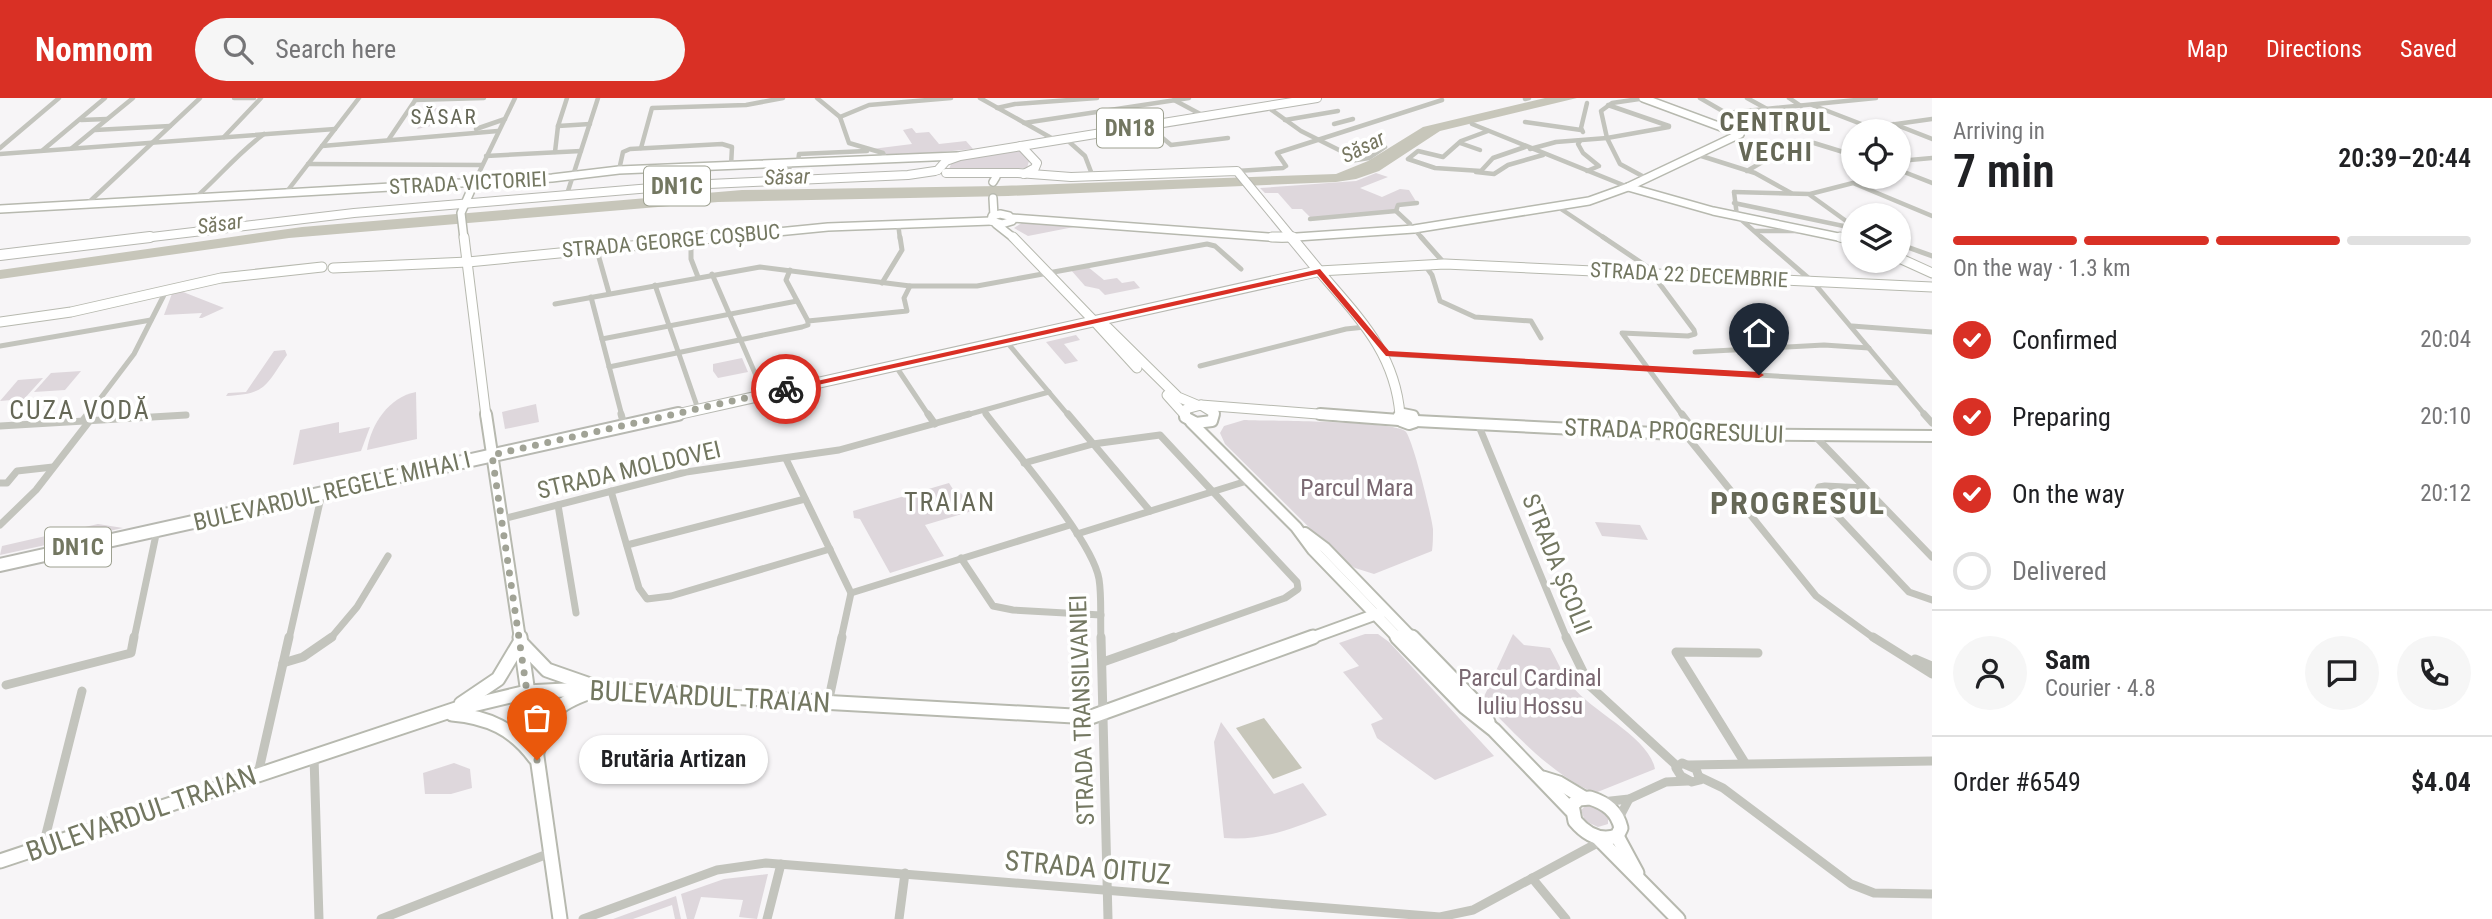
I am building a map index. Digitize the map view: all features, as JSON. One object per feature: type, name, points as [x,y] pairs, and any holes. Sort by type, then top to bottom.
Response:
[{"type":"main road","name":"STRADA VICTORIEI","points":[[941,172],[946,161],[960,156],[1317,98]]},
{"type":"main road","points":[[1027,173],[1035,168],[1035,159],[1041,143]]},
{"type":"main road","points":[[1021,146],[1035,159],[1046,175]]},
{"type":"main road","name":"STRADA VICTORIEI","points":[[941,172],[950,161],[981,153]]},
{"type":"main road","name":"DN1C","points":[[0,255],[326,215],[463,208],[567,194],[788,179],[888,166],[908,175],[921,176],[992,177],[1027,173],[1093,177],[1237,171]]},
{"type":"main road","points":[[1237,171],[1320,271]]},
{"type":"main road","name":"DN1C","points":[[908,175],[941,172],[992,177]]},
{"type":"main road","points":[[921,176],[941,172]]},
{"type":"main road","name":"BULEVARDUL REGELE MIHAI I","points":[[0,565],[1320,271]]},
{"type":"street","points":[[0,148],[58,98]]},
{"type":"street","points":[[105,98],[78,120],[108,119]]},
{"type":"street","points":[[72,148],[132,98]]},
{"type":"street","points":[[86,205],[201,98]]},
{"type":"street","points":[[234,98],[254,98]]},
{"type":"street","points":[[224,137],[261,98]]},
{"type":"street","points":[[285,194],[359,98]]},
{"type":"street","points":[[389,139],[416,99],[484,98]]},
{"type":"street","points":[[507,98],[515,98],[463,208],[462,225],[492,455],[560,919]]},
{"type":"street","points":[[555,152],[558,126],[566,98]]},
{"type":"street","points":[[567,194],[598,98]]},
{"type":"street","points":[[743,98],[753,105]]},
{"type":"street","points":[[641,148],[650,109],[753,105],[783,98]]},
{"type":"street","points":[[817,98],[841,117],[849,143],[885,155],[888,166]]},
{"type":"street","points":[[841,117],[869,105],[951,98]]},
{"type":"street","points":[[980,98],[1055,140]]},
{"type":"street","points":[[997,108],[1053,99],[1097,98]]},
{"type":"street","points":[[1024,123],[1189,98]]},
{"type":"street","points":[[1646,178],[1622,167],[1607,138],[1601,111],[1608,105],[1645,98],[1740,134],[1628,187],[1558,207],[1412,227],[1292,238],[1009,222],[994,220],[993,202],[1009,222],[1048,273],[1094,321],[1098,330],[1212,441],[1296,527],[1313,550],[1380,613],[1465,707],[1494,730],[1539,776],[1571,810],[1575,821],[1602,837],[1678,919]]},
{"type":"street","points":[[1700,98],[1726,113],[1876,98]]},
{"type":"street","points":[[1746,98],[1771,110]]},
{"type":"street","points":[[1789,98],[1802,106]]},
{"type":"street","points":[[1173,99],[1204,116]]},
{"type":"street","points":[[1320,140],[1441,99]]},
{"type":"street","points":[[1581,130],[1587,103]]},
{"type":"street","points":[[1488,131],[1460,143],[1443,157],[1418,151],[1408,157],[1412,161],[1456,173],[1465,170],[1481,171],[1493,158],[1527,148],[1669,127],[1608,105]]},
{"type":"street","points":[[1811,105],[1847,119]]},
{"type":"street","points":[[1266,106],[1284,120],[1348,155],[1350,161],[1369,158],[1385,147]]},
{"type":"street","points":[[1284,120],[1338,111]]},
{"type":"street","points":[[466,133],[505,119]]},
{"type":"street","points":[[1911,122],[1932,119]]},
{"type":"street","points":[[42,151],[82,120]]},
{"type":"street","points":[[1334,124],[1350,120],[1361,128]]},
{"type":"street","points":[[1525,122],[1581,130],[1592,138]]},
{"type":"street","points":[[558,126],[590,124]]},
{"type":"street","points":[[1472,124],[1628,187],[1737,216],[1841,238]]},
{"type":"street","points":[[1147,125],[1171,145],[1228,138]]},
{"type":"street","points":[[95,130],[171,126]]},
{"type":"street","points":[[0,154],[335,129]]},
{"type":"street","points":[[322,146],[498,131]]},
{"type":"street","points":[[1911,131],[1932,139]]},
{"type":"street","points":[[194,199],[216,180],[245,148],[265,134]]},
{"type":"street","points":[[1066,139],[1085,156],[1093,177]]},
{"type":"street","name":"DN1C","points":[[1237,171],[1283,168],[1286,166],[1277,153],[1320,140]]},
{"type":"street","points":[[1580,141],[1578,144],[1583,153],[1599,166],[1587,171]]},
{"type":"street","points":[[1460,143],[1480,150]]},
{"type":"street","points":[[1814,143],[1841,151]]},
{"type":"street","points":[[619,170],[623,152],[641,148],[727,144],[732,148],[731,166]]},
{"type":"street","points":[[788,179],[799,154],[875,150]]},
{"type":"street","points":[[486,156],[581,151]]},
{"type":"street","points":[[841,162],[842,152]]},
{"type":"street","points":[[1695,154],[1760,175],[1789,192]]},
{"type":"street","points":[[1465,170],[1494,174],[1508,165],[1544,155]]},
{"type":"street","name":"STRADA VICTORIEI","points":[[0,209],[474,183],[619,170],[841,162],[888,166],[960,156]]},
{"type":"street","name":"STRADA VICTORIEI","points":[[935,158],[946,161]]},
{"type":"street","points":[[1911,160],[1932,158]]},
{"type":"street","points":[[1746,171],[1764,161]]},
{"type":"street","points":[[308,164],[482,165]]},
{"type":"street","points":[[1911,175],[1932,183]]},
{"type":"street","points":[[1932,216],[1853,183],[1807,194],[1734,192],[1737,216],[1812,281],[1932,423]]},
{"type":"street","points":[[1807,194],[1841,218]]},
{"type":"street","points":[[1396,211],[1398,205],[1418,203]]},
{"type":"street","points":[[1734,203],[1841,225]]},
{"type":"street","points":[[1558,207],[1653,270],[1695,334],[1622,333],[1698,435]]},
{"type":"street","points":[[1310,219],[1396,211]]},
{"type":"street","points":[[1396,211],[1445,264]]},
{"type":"street","name":"STRADA GEORGE COȘBUC","points":[[0,323],[92,308],[234,276],[304,268],[321,268],[326,271],[334,267],[468,262],[691,238],[898,223],[994,220],[1009,222]]},
{"type":"street","points":[[882,283],[902,250],[898,223]]},
{"type":"street","points":[[1755,231],[1809,231]]},
{"type":"street","points":[[691,238],[691,259],[698,277]]},
{"type":"street","points":[[555,304],[753,267],[910,286],[977,286],[1207,244],[1215,246],[1241,270]]},
{"type":"street","points":[[596,247],[609,293]]},
{"type":"street","points":[[1911,248],[1932,256]]},
{"type":"street","points":[[467,249],[480,256],[496,258]]},
{"type":"street","points":[[440,264],[461,269],[468,275]]},
{"type":"street","points":[[1424,264],[1432,275],[1439,300],[1472,317],[1531,321],[1541,338]]},
{"type":"street","name":"STRADA 22 DECEMBRIE","points":[[1320,271],[1445,264],[1932,287]]},
{"type":"street","points":[[1911,264],[1932,272]]},
{"type":"street","points":[[790,270],[786,280],[808,321]]},
{"type":"street","points":[[1320,271],[1386,354],[1400,398],[1415,419]]},
{"type":"street","points":[[712,274],[764,394]]},
{"type":"street","points":[[655,285],[698,409]]},
{"type":"street","points":[[808,321],[907,312],[904,298],[910,286]]},
{"type":"street","points":[[0,525],[36,490],[88,419],[128,362],[167,289]]},
{"type":"street","points":[[591,297],[621,426]]},
{"type":"street","points":[[602,339],[797,301]]},
{"type":"street","points":[[0,346],[151,320]]},
{"type":"street","points":[[609,367],[806,326],[808,321]]},
{"type":"street","points":[[1094,321],[1107,327],[1174,393],[1212,410],[1212,441]]},
{"type":"street","points":[[1852,326],[1932,332]]},
{"type":"street","points":[[1200,366],[1346,329],[1366,327]]},
{"type":"street","points":[[1005,340],[1150,511]]},
{"type":"street","points":[[1695,352],[1824,345],[1869,348]]},
{"type":"street","points":[[1386,354],[1898,383]]},
{"type":"street","points":[[895,365],[935,424]]},
{"type":"street","name":"STRADA MOLDOVEI","points":[[503,519],[686,472],[839,450],[1049,392]]},
{"type":"street","points":[[1399,417],[1400,398]]},
{"type":"street","points":[[1188,418],[1188,407],[1199,405]]},
{"type":"street","name":"STRADA PROGRESULUI","points":[[1199,405],[1245,411],[1399,417],[1409,424],[1415,419],[1698,435],[1932,436]]},
{"type":"street","name":"STRADA TRANSILVANIEI","points":[[984,411],[1077,534],[1096,570],[1103,662],[1108,919]]},
{"type":"street","name":"STRADA PROGRESULUI","points":[[1188,418],[1205,424],[1213,419],[1245,411]]},
{"type":"street","points":[[0,426],[186,415]]},
{"type":"street","name":"STRADA ȘCOLII","points":[[1478,424],[1585,679],[1688,781]]},
{"type":"street","points":[[1685,434],[1816,596],[1863,631],[1932,674]]},
{"type":"street","points":[[1024,463],[1093,444],[1160,435],[1292,576],[1298,589],[1284,598],[1103,662]]},
{"type":"street","points":[[1815,436],[1932,557]]},
{"type":"street","points":[[786,459],[851,593],[828,703]]},
{"type":"street","points":[[0,483],[7,482],[17,471],[53,467]]},
{"type":"street","points":[[1077,534],[1250,480]]},
{"type":"street","points":[[1866,488],[1825,486],[1819,487],[1816,493],[1909,592],[1932,600]]},
{"type":"street","points":[[611,491],[639,588],[647,599],[671,596],[830,550]]},
{"type":"street","points":[[258,774],[322,493]]},
{"type":"street","points":[[626,545],[805,499]]},
{"type":"street","points":[[558,505],[576,612]]},
{"type":"street","points":[[851,593],[1070,525]]},
{"type":"street","points":[[6,685],[131,653],[157,530]]},
{"type":"street","points":[[284,663],[311,654],[330,641],[388,556]]},
{"type":"street","points":[[961,558],[993,606],[1013,610],[1101,615]]},
{"type":"street","name":"BULEVARDUL TRAIAN","points":[[0,861],[444,713],[527,692],[557,689],[606,690],[1091,717],[1380,613]]},
{"type":"street","points":[[520,642],[531,657],[547,670],[606,690]]},
{"type":"street","points":[[444,713],[498,679],[512,660],[520,642]]},
{"type":"street","points":[[1745,763],[1676,652],[1758,653]]},
{"type":"street","points":[[1901,654],[1932,666]]},
{"type":"street","points":[[537,760],[540,735],[551,710],[575,697],[606,690]]},
{"type":"street","points":[[42,846],[82,691]]},
{"type":"street","points":[[444,713],[473,716],[499,723],[521,738],[537,760]]},
{"type":"street","points":[[314,756],[318,919]]},
{"type":"street","points":[[1666,782],[1682,763],[1713,766],[1745,763],[1932,761]]},
{"type":"street","points":[[1689,765],[1700,776],[1723,788],[1851,884],[1874,894],[1932,894]]},
{"type":"street","points":[[1539,776],[1559,783],[1584,798],[1602,802],[1629,799],[1666,782],[1695,782],[1713,766]]},
{"type":"street","points":[[1571,810],[1575,802],[1584,798]]},
{"type":"street","points":[[1619,818],[1629,799]]},
{"type":"street","points":[[1582,851],[1621,828],[1619,818],[1602,802]]},
{"type":"street","name":"STRADA OITUZ","points":[[583,919],[717,870],[737,865],[781,864],[1440,917],[1473,910],[1582,851],[1602,837]]},
{"type":"street","points":[[381,919],[550,853]]},
{"type":"street","points":[[767,919],[781,864]]},
{"type":"street","points":[[899,919],[905,873]]},
{"type":"street","points":[[1532,878],[1566,919]]},
{"type":"green space","points":[[430,106],[450,113],[469,115],[469,118],[417,129]]},
{"type":"green space","points":[[912,128],[916,133],[929,132],[939,144],[966,141],[973,149],[889,157],[872,149],[912,144],[903,130]]},
{"type":"green space","points":[[1017,149],[1023,152],[1029,161],[1027,168],[953,172],[949,169],[952,162],[958,159]]},
{"type":"green space","points":[[1376,173],[1388,177],[1360,188],[1382,197],[1400,189],[1409,190],[1417,203],[1398,205],[1396,211],[1311,218],[1302,209],[1292,209],[1278,193],[1265,193],[1260,188],[1356,181]]},
{"type":"green space","points":[[1023,222],[1079,226],[1028,236],[1014,228]]},
{"type":"green space","points":[[1088,267],[1104,280],[1117,278],[1122,283],[1134,281],[1140,288],[1105,295],[1099,289],[1085,286],[1071,270]]},
{"type":"green space","points":[[178,290],[224,308],[202,318],[199,318],[202,313],[164,315],[173,291]]},
{"type":"green space","points":[[1076,335],[1080,340],[1064,344],[1078,361],[1065,364],[1046,342]]},
{"type":"green space","points":[[285,350],[287,355],[264,386],[250,393],[226,396],[228,393],[246,392],[274,351]]},
{"type":"green space","points":[[742,358],[748,372],[718,378],[713,371],[713,364]]},
{"type":"green space","points":[[81,371],[65,390],[34,392],[51,373]]},
{"type":"green space","points":[[43,378],[24,399],[0,401],[18,380]]},
{"type":"green space","points":[[416,392],[417,439],[367,450],[369,440],[383,413],[398,400]]},
{"type":"green space","points":[[536,404],[539,422],[505,429],[502,412]]},
{"type":"green space","name":"Parcul Mara","points":[[1244,420],[1355,423],[1405,431],[1417,461],[1429,510],[1433,529],[1432,551],[1374,574],[1355,568],[1339,557],[1225,444],[1220,433],[1224,426]]},
{"type":"green space","points":[[339,422],[339,433],[370,427],[361,451],[293,465],[300,430]]},
{"type":"green space","points":[[949,483],[956,494],[961,493],[972,511],[925,525],[944,556],[890,573],[860,519],[854,518],[853,511]]},
{"type":"green space","points":[[1595,522],[1640,525],[1648,540],[1602,536]]},
{"type":"green space","points":[[98,524],[123,528],[0,555],[2,546]]},
{"type":"green space","points":[[1365,634],[1378,634],[1389,642],[1494,756],[1435,780],[1377,738],[1371,724],[1383,719],[1343,672],[1359,666],[1339,643]]},
{"type":"green space","name":"Parcul Cardinal Iuliu Hossu","points":[[1513,634],[1524,645],[1550,648],[1572,686],[1642,746],[1651,757],[1655,769],[1595,793],[1563,775],[1521,740],[1482,701]]},
{"type":"green space","points":[[1221,722],[1274,794],[1303,783],[1327,815],[1264,836],[1224,838],[1214,742]]},
{"type":"green space","points":[[454,763],[470,769],[472,788],[451,794],[425,794],[423,773]]},
{"type":"green space","points":[[1588,804],[1608,814],[1608,824],[1598,827],[1585,821],[1581,810]]},
{"type":"green space","points":[[768,874],[757,919],[739,917],[743,900],[701,897],[694,919],[687,919],[681,894],[724,879]]},
{"type":"green space","points":[[676,896],[681,919],[675,919],[672,905],[633,919],[613,919]]},
{"type":"shaded area","points":[[1545,98],[1577,98],[1440,131],[1379,171],[1336,182],[1008,196],[718,202],[289,238],[0,279],[0,270],[302,227],[742,190],[999,186],[1336,174],[1368,161],[1423,127]]},
{"type":"shaded area","points":[[1264,718],[1302,768],[1273,779],[1236,728]]},
{"type":"way so far","points":[[537,760],[492,455],[786,389]]},
{"type":"place","name":"Brutăria Artizan","points":[[537,760]]},
{"type":"district","name":"SĂSAR","points":[[444,117]]},
{"type":"district","name":"CENTRUL VECHI","points":[[1776,137]]},
{"type":"district","name":"CUZA VODĂ","points":[[80,410]]},
{"type":"district","name":"TRAIAN","points":[[950,502]]},
{"type":"district","name":"PROGRESUL","points":[[1798,503]]},
{"type":"route","points":[[786,389],[1320,271],[1386,354],[1759,375]]},
{"type":"water label","name":"Săsar","points":[[1363,147]]},
{"type":"water label","name":"Săsar","points":[[787,177]]},
{"type":"water label","name":"Săsar","points":[[220,224]]}]
